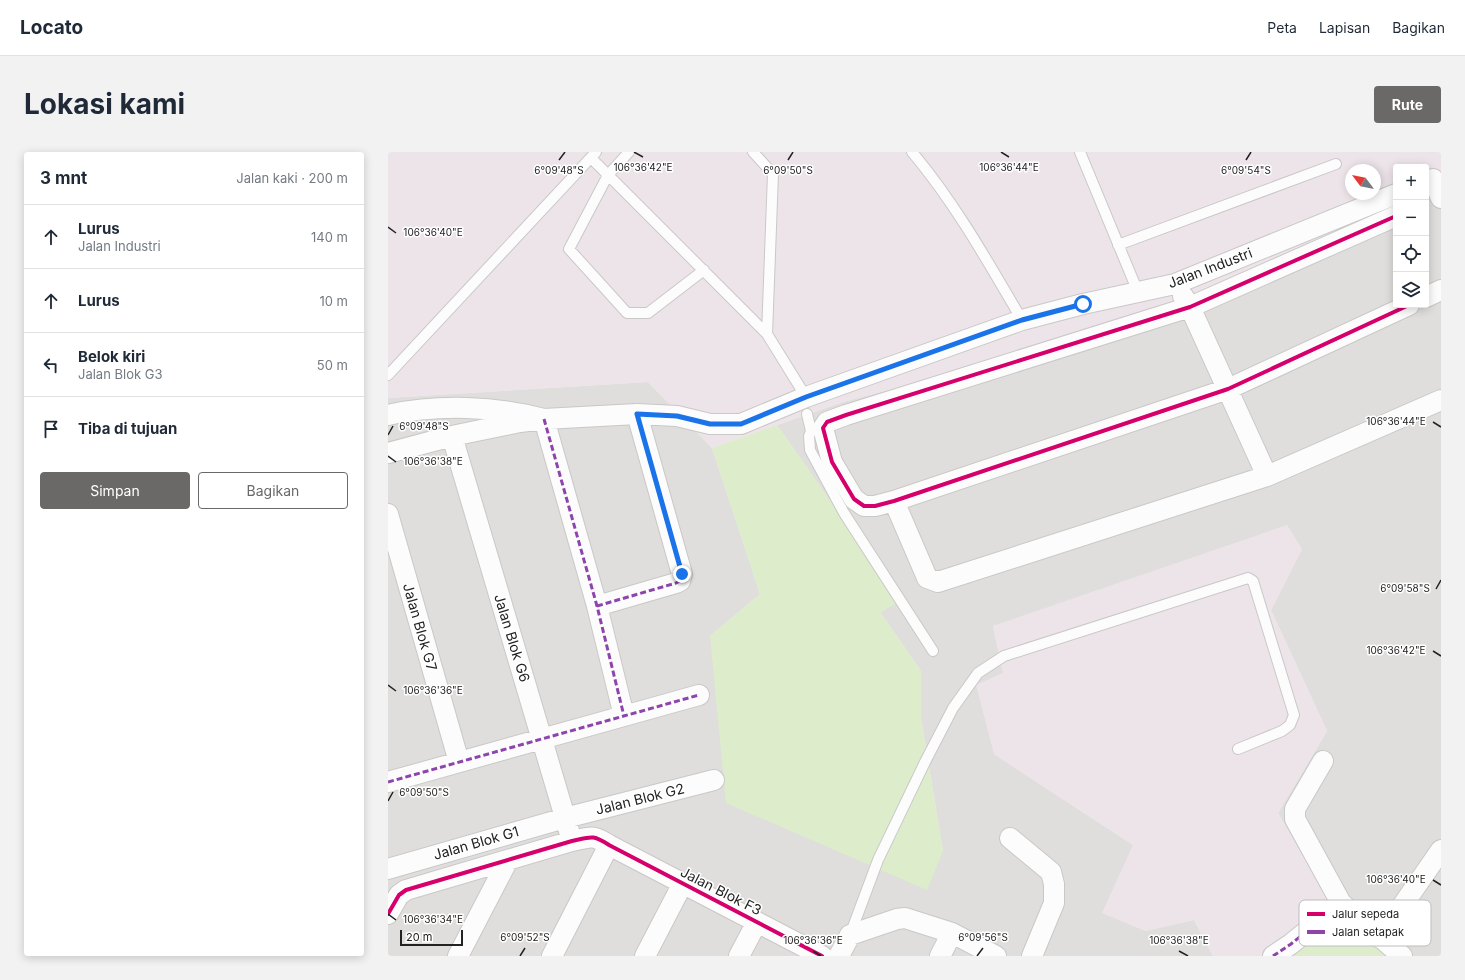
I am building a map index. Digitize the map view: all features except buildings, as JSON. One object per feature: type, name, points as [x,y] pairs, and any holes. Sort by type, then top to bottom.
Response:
[{"type":"street","name":"Jalan Industri","points":[[544,419],[637,414],[677,416],[710,424],[741,424],[807,406],[1022,320],[1083,304],[1175,284],[1393,195]]},
{"type":"street","points":[[1393,217],[1190,307],[827,422],[823,428],[832,462],[854,499],[864,506],[875,506],[894,501],[1228,389],[1403,308]]},
{"type":"street","points":[[1175,284],[1190,307],[1267,476]]},
{"type":"street","points":[[1429,296],[1441,290]]},
{"type":"street","points":[[894,501],[925,573],[931,580],[938,582],[1267,476],[1441,400]]},
{"type":"street","points":[[388,414],[410,410],[456,407],[525,414],[544,419]]},
{"type":"street","name":"Jalan Blok G6","points":[[456,407],[457,434],[572,841]]},
{"type":"street","points":[[597,606],[676,583],[680,581],[681,577],[680,568],[637,414]]},
{"type":"street","points":[[388,453],[457,434],[544,419]]},
{"type":"street","points":[[544,419],[597,606],[624,716]]},
{"type":"street","name":"Jalan Blok G7","points":[[388,514],[459,762]]},
{"type":"street","points":[[388,782],[699,695]]},
{"type":"street","points":[[1322,761],[1295,809],[1294,814],[1295,819],[1338,900]]},
{"type":"street","name":"Jalan Blok G2","points":[[565,818],[714,780]]},
{"type":"street","name":"Jalan Blok G1","points":[[388,869],[565,818]]},
{"type":"street","name":"Jalan Blok F3","points":[[388,914],[398,895],[402,892],[572,841],[593,837],[598,838],[822,956]]},
{"type":"street","points":[[1010,838],[1051,872],[1054,884],[1054,903],[1032,956]]},
{"type":"street","points":[[552,956],[609,845]]},
{"type":"street","points":[[1406,900],[1441,850]]},
{"type":"street","points":[[458,956],[508,860]]},
{"type":"street","points":[[645,956],[683,883]]},
{"type":"street","points":[[839,956],[850,935],[897,919],[905,918],[952,933],[996,956]]},
{"type":"street","points":[[740,956],[757,922]]},
{"type":"street","points":[[940,956],[952,933]]},
{"type":"street","points":[[1273,956],[1299,937]]},
{"type":"street","points":[[1390,946],[1402,956]]},
{"type":"lane","points":[[629,152],[608,175],[569,249],[627,313],[648,313],[704,270]]},
{"type":"lane","points":[[754,152],[773,174],[767,334]]},
{"type":"lane","points":[[912,152],[930,173],[980,248],[1022,320]]},
{"type":"lane","points":[[1080,152],[1138,292]]},
{"type":"lane","points":[[388,375],[594,155],[608,175],[767,334],[807,406],[811,430],[809,436],[810,450],[844,513],[934,651]]},
{"type":"lane","points":[[1118,245],[1336,164]]},
{"type":"lane","points":[[850,935],[878,860],[925,762],[953,708],[978,673],[1004,656],[1248,578],[1252,581],[1294,715],[1290,725],[1282,731],[1238,749]]},
{"type":"shaded area","points":[[388,152],[1441,152],[1441,183],[1429,189],[1429,164],[1393,164],[1393,205],[1155,319],[843,402],[712,448],[648,382],[388,398]]},
{"type":"shaded area","points":[[1441,183],[1441,956],[1387,956],[1375,946],[1431,946],[1431,900],[1328,900],[1278,813],[1327,731],[1271,610],[1302,549],[993,626],[1003,673],[994,754],[1133,845],[1145,931],[1194,920],[1213,956],[388,956],[388,398],[648,382],[712,448],[760,594],[710,636],[943,851],[921,718],[921,671],[880,612],[900,601],[777,425],[843,402],[1155,319],[1393,205],[1393,308],[1429,308],[1429,189]]},
{"type":"shaded area","points":[[1287,525],[1302,549],[1271,610],[1327,731],[1278,813],[1328,900],[1299,900],[1299,941],[1281,956],[1213,956],[1194,920],[1145,931],[1102,913],[1133,845],[994,754],[976,685],[1003,673],[993,626]]},
{"type":"green space","points":[[777,425],[901,601],[880,612],[921,671],[921,718],[943,851],[927,890],[726,803],[710,636],[760,594],[712,448]]},
{"type":"green space","points":[[1299,941],[1299,946],[1375,946],[1387,956],[1281,956]]},
{"type":"marked path","points":[[597,606],[676,583],[680,581],[682,574],[637,414]]},
{"type":"marked path","points":[[544,419],[597,606],[624,716]]},
{"type":"marked path","points":[[388,782],[699,695]]},
{"type":"marked path","points":[[1273,956],[1299,937]]},
{"type":"cycle path","points":[[1393,217],[1190,307],[846,415],[827,422],[823,428],[832,462],[854,499],[864,506],[875,506],[894,501],[1228,389],[1403,308]]},
{"type":"cycle path","points":[[388,914],[399,895],[406,890],[572,841],[591,837],[599,839],[822,956]]},
{"type":"route","points":[[682,574],[637,414],[677,416],[710,424],[741,424],[752,421],[806,397],[1022,320],[1083,304]]}]
